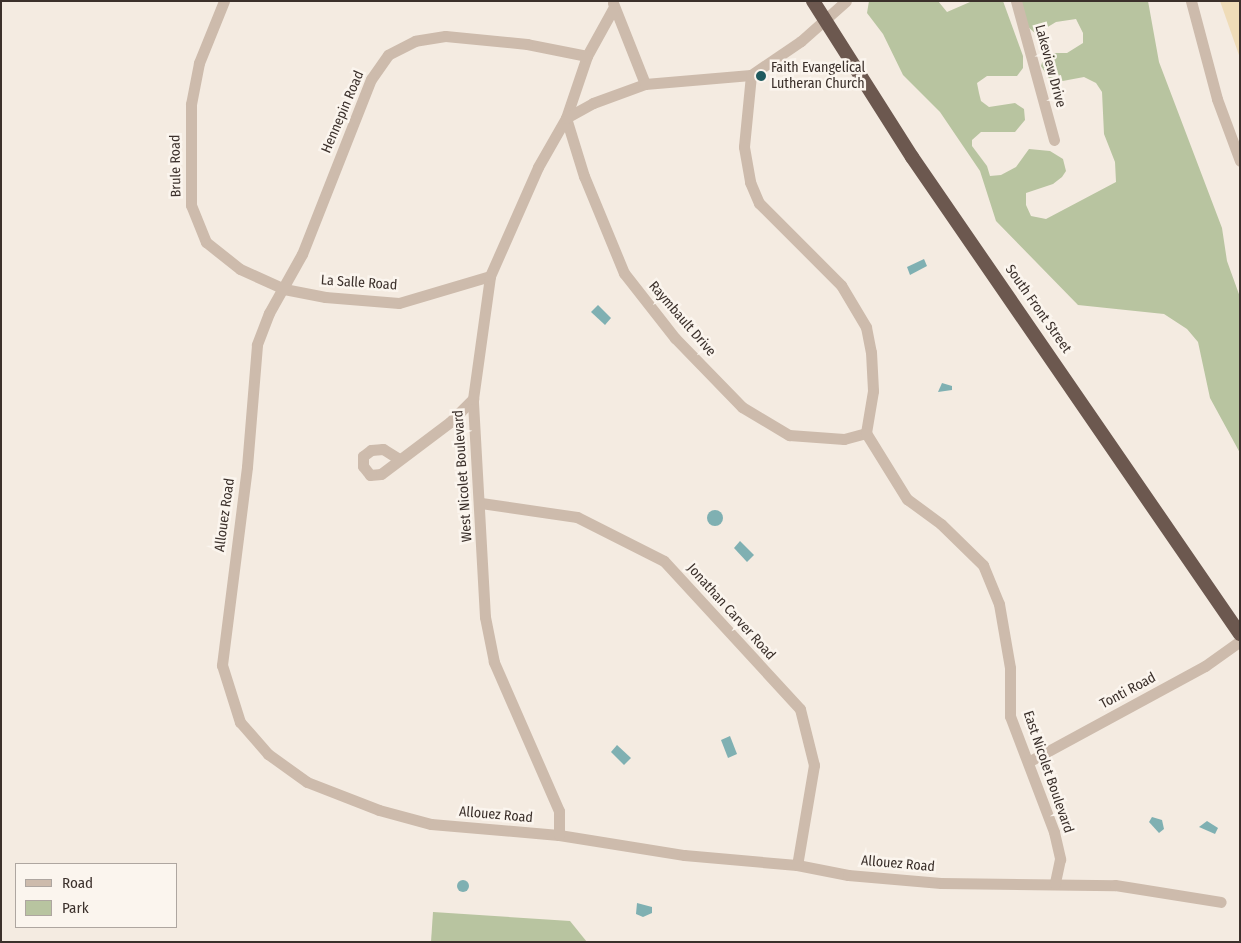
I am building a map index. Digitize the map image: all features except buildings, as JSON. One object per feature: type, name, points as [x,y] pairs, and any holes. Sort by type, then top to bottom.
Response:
[{"type":"highway","name":"South Front Street","points":[[813,1],[824,22],[912,156],[1240,634]]},
{"type":"street","name":"Brule Road","points":[[224,1],[193,83],[192,205],[206,242],[220,256],[240,269],[284,289]]},
{"type":"street","points":[[566,118],[608,96],[645,84],[750,76],[824,22],[846,1]]},
{"type":"street","name":"Lakeview Drive","points":[[1016,1],[1054,140]]},
{"type":"street","points":[[1191,1],[1217,99],[1240,161]]},
{"type":"street","points":[[613,4],[645,84]]},
{"type":"street","name":"West Nicolet Boulevard","points":[[559,835],[559,810],[494,662],[485,617],[481,503],[473,399],[490,276],[538,167],[566,118],[588,56],[613,4]]},
{"type":"street","name":"Hennepin Road","points":[[284,289],[302,254],[371,79],[388,55],[415,41],[445,36],[527,44],[588,56]]},
{"type":"street","points":[[750,76],[744,146],[750,182],[759,202],[841,285],[866,327],[872,352],[873,390],[866,433]]},
{"type":"street","name":"Raymbault Drive","points":[[566,118],[584,176],[624,273],[675,338],[742,407],[789,435],[844,439],[866,433]]},
{"type":"street","name":"La Salle Road","points":[[284,289],[325,297],[399,303],[490,276]]},
{"type":"street","name":"Allouez Road","points":[[284,289],[269,313],[257,345],[247,467],[222,665],[240,722],[268,754],[307,782],[379,810],[431,824],[559,835],[684,855],[797,865],[848,875],[941,883],[1115,885],[1221,902]]},
{"type":"street","points":[[399,460],[450,422],[473,399]]},
{"type":"street","name":"East Nicolet Boulevard","points":[[866,433],[907,499],[941,524],[983,565],[999,604],[1010,668],[1010,716],[1028,762],[1060,859],[1055,884]]},
{"type":"street","name":"Jonathan Carver Road","points":[[481,503],[577,516],[664,561],[800,709],[814,765],[797,865]]},
{"type":"street","name":"Tonti Road","points":[[1028,762],[1206,666],[1240,641]]},
{"type":"green space","points":[[869,1],[938,1],[947,12],[970,2],[1003,1],[1023,56],[1023,68],[1017,76],[987,76],[977,83],[981,101],[989,107],[1015,103],[1024,109],[1025,120],[1015,132],[981,132],[972,140],[972,146],[987,166],[990,176],[1001,175],[1016,167],[1029,149],[1050,151],[1063,159],[1066,171],[1062,177],[1053,184],[1026,193],[1026,205],[1031,216],[1046,219],[1116,182],[1115,162],[1104,134],[1102,92],[1096,83],[1084,77],[1052,83],[1041,66],[1045,53],[1067,53],[1083,43],[1083,33],[1076,19],[1056,22],[1036,34],[1026,25],[1020,1],[1148,1],[1159,62],[1222,228],[1227,261],[1240,297],[1240,453],[1210,398],[1198,342],[1187,329],[1164,314],[1078,305],[996,221],[980,171],[940,112],[903,75],[883,34],[867,13]]},
{"type":"green space","points":[[433,912],[570,921],[587,942],[431,942]]},
{"type":"sand","points":[[1220,1],[1240,1],[1240,58]]},
{"type":"water","points":[[924,259],[927,266],[910,275],[907,267]]},
{"type":"water","points":[[598,305],[611,318],[605,325],[591,312]]},
{"type":"water","points":[[942,383],[952,386],[952,390],[938,392]]},
{"type":"water","points":[[715,510],[723,518],[715,526],[707,518]]},
{"type":"water","points":[[740,541],[754,555],[747,562],[734,548]]},
{"type":"water","points":[[730,736],[737,754],[728,758],[721,740]]},
{"type":"water","points":[[617,745],[631,758],[624,765],[611,752]]},
{"type":"water","points":[[1152,817],[1162,820],[1164,829],[1159,833],[1149,822]]},
{"type":"water","points":[[1207,821],[1218,828],[1215,834],[1199,827]]},
{"type":"water","points":[[461,880],[465,880],[469,886],[465,892],[461,892],[457,888],[457,884]]},
{"type":"water","points":[[637,903],[652,907],[652,913],[643,917],[636,914]]},
{"type":"place","name":"Faith Evangelical Lutheran Church","points":[[761,76]]}]
